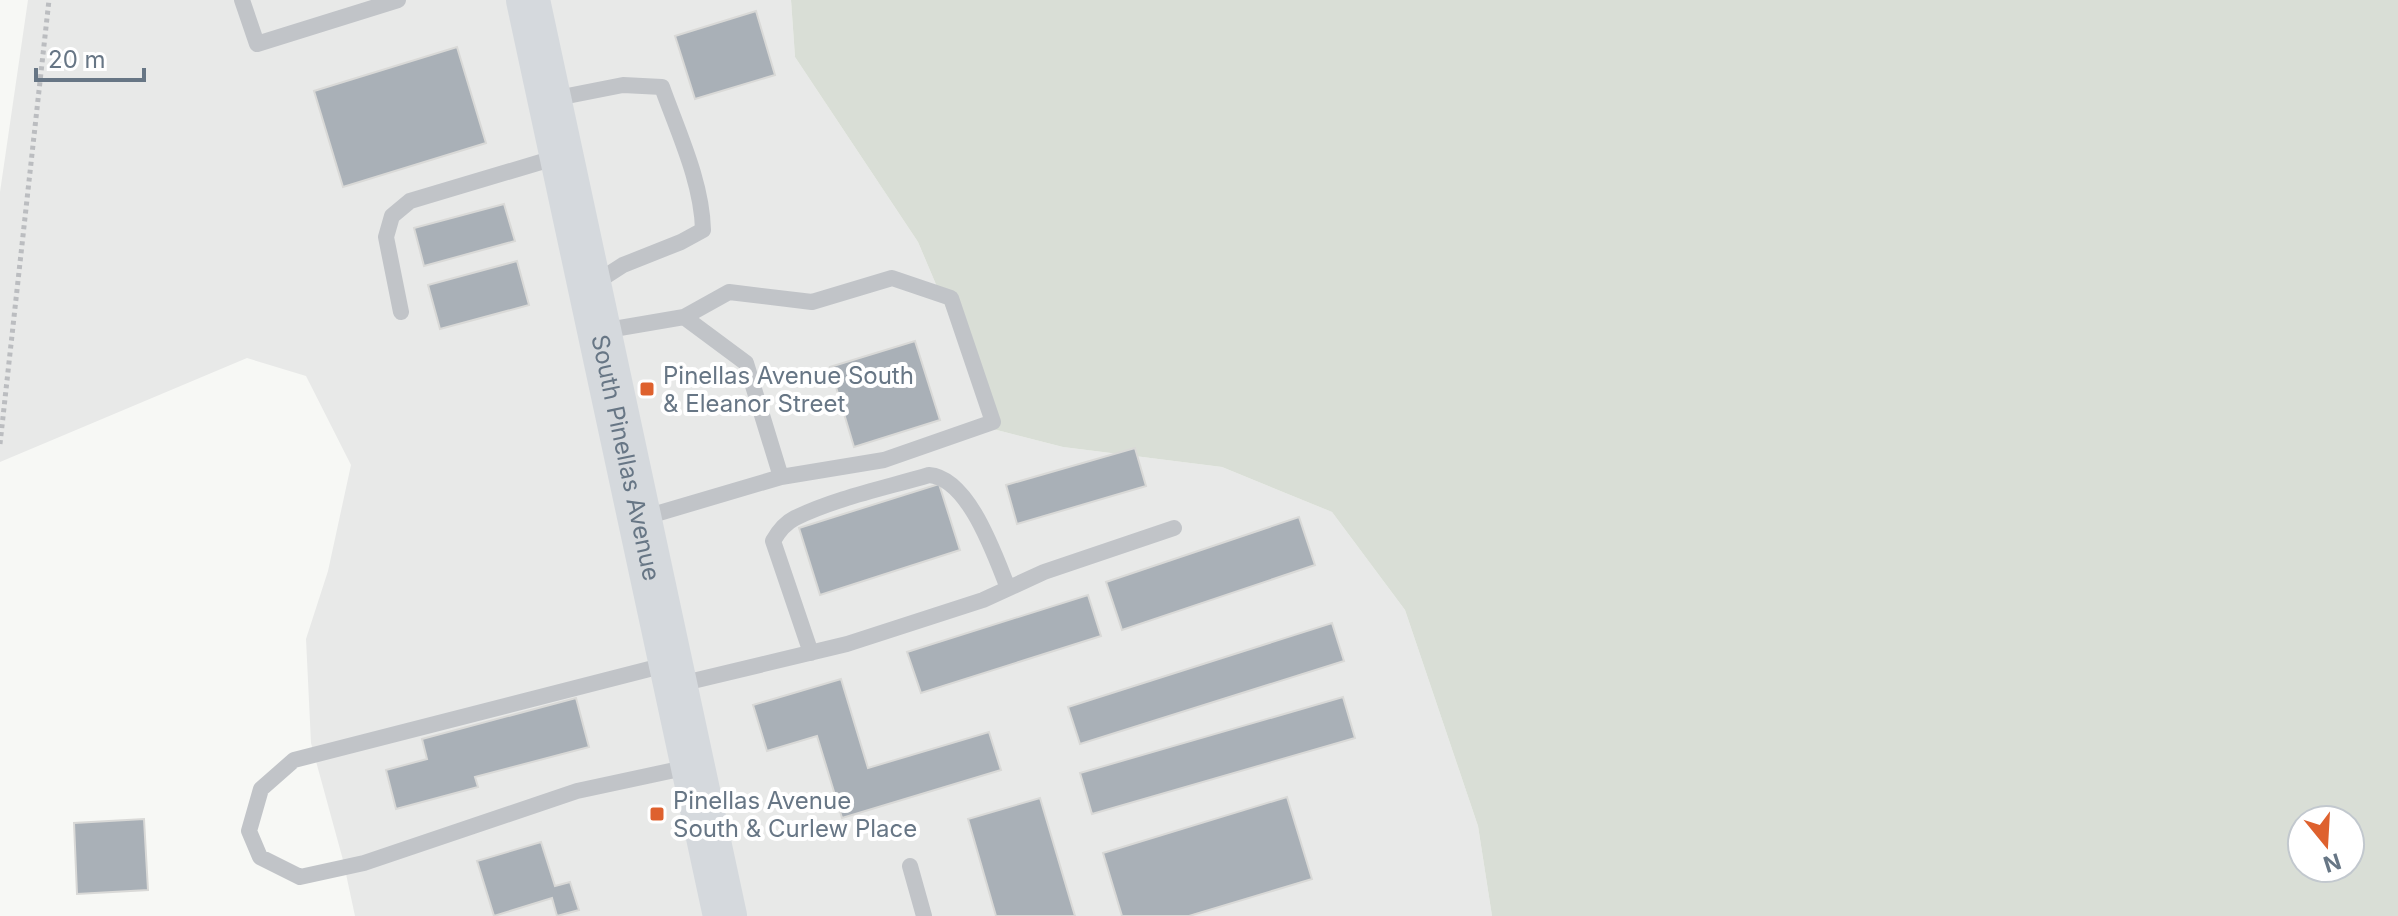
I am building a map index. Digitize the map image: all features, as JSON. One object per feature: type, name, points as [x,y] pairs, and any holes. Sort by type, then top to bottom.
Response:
[{"type":"main road","name":"South Pinellas Avenue","points":[[528,0],[725,916]]},
{"type":"lane","points":[[242,0],[257,44],[398,0]]},
{"type":"lane","points":[[550,100],[623,85],[662,87],[702,212],[703,230],[623,265],[591,286]]},
{"type":"lane","points":[[401,312],[386,237],[392,216],[410,201],[562,156]]},
{"type":"lane","points":[[600,331],[684,317],[729,292],[812,302],[892,278],[951,298],[993,422],[884,460],[781,477],[641,518]]},
{"type":"lane","points":[[684,317],[746,363],[781,477]]},
{"type":"lane","points":[[811,653],[773,541],[793,519],[850,498],[929,475],[940,475],[953,483],[973,512],[1008,588]]},
{"type":"lane","points":[[692,766],[577,791],[364,863],[300,877],[260,857],[249,831],[261,789],[294,760],[673,674],[811,653],[847,644],[953,610],[1044,572],[1174,528]]},
{"type":"lane","points":[[910,866],[924,916]]},
{"type":"path","points":[[0,444],[49,0]]},
{"type":"shaded area","points":[[28,0],[509,0],[707,916],[355,916],[311,743],[306,639],[328,571],[351,465],[306,376],[247,358],[0,462],[0,192]]},
{"type":"shaded area","points":[[547,0],[791,0],[795,57],[918,242],[957,334],[989,428],[1063,447],[1222,467],[1332,512],[1405,610],[1478,826],[1492,916],[743,916]]},
{"type":"shaded area","points":[[791,0],[2398,0],[2398,916],[1492,916],[1478,826],[1405,610],[1332,512],[1222,467],[1063,447],[989,428],[957,334],[918,242],[795,57]]},
{"type":"building","points":[[756,11],[775,75],[695,99],[675,36]]},
{"type":"building","points":[[457,47],[486,143],[343,187],[314,91]]},
{"type":"building","points":[[504,204],[515,241],[424,266],[414,228]]},
{"type":"building","points":[[517,261],[529,305],[440,329],[428,285]]},
{"type":"building","points":[[915,341],[940,420],[854,447],[830,367]]},
{"type":"building","points":[[1135,448],[1146,486],[1017,524],[1006,485]]},
{"type":"building","points":[[939,484],[960,550],[820,595],[799,528]]},
{"type":"building","points":[[1299,517],[1315,565],[1122,630],[1106,582]]},
{"type":"building","points":[[1088,595],[1101,636],[921,693],[907,652]]},
{"type":"building","points":[[1332,623],[1344,661],[1080,744],[1068,707]]},
{"type":"building","points":[[841,679],[868,768],[989,732],[1001,770],[842,818],[817,736],[767,751],[753,705]]},
{"type":"building","points":[[1343,697],[1355,738],[1092,814],[1080,773]]},
{"type":"building","points":[[576,698],[589,747],[475,777],[478,787],[396,809],[386,770],[427,759],[422,739]]},
{"type":"building","points":[[1287,797],[1312,879],[1189,916],[1122,916],[1103,853]]},
{"type":"building","points":[[1040,798],[1075,916],[996,916],[968,819]]},
{"type":"building","points":[[144,819],[148,890],[77,894],[74,823]]},
{"type":"building","points":[[541,842],[555,886],[570,882],[579,910],[557,916],[552,898],[494,916],[477,861]]},
{"type":"place","name":"Pinellas Avenue South & Eleanor Street","points":[[647,389]]},
{"type":"place","name":"Pinellas Avenue South & Curlew Place","points":[[657,814]]}]
